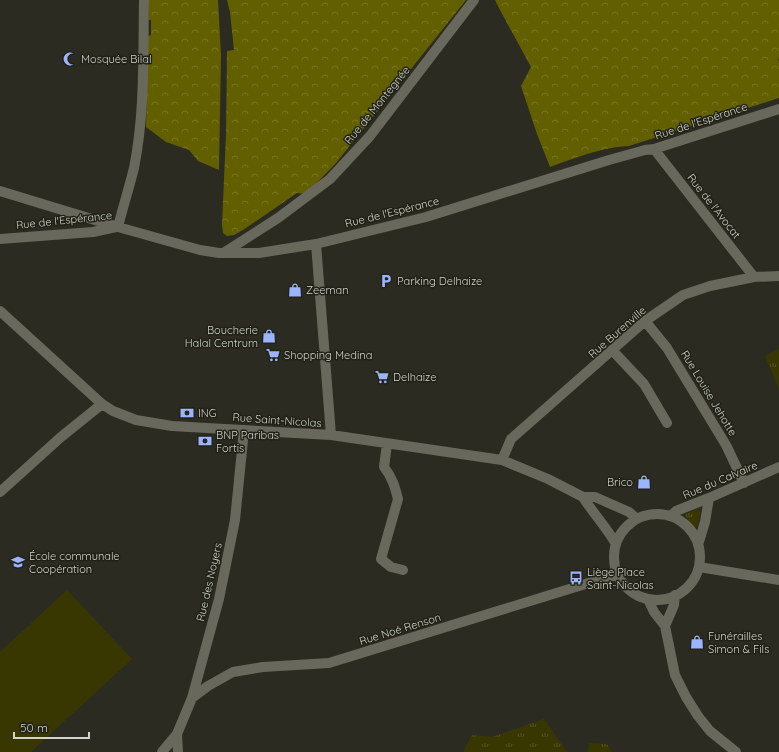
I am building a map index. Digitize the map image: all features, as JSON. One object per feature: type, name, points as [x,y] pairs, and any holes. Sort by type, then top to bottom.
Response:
[{"type":"street","points":[[0,191],[118,227],[134,167],[139,128],[142,88],[144,0]]},
{"type":"street","name":"Rue de Montegnée","points":[[225,252],[278,218],[330,179],[370,136],[474,0]]},
{"type":"street","name":"Rue de l'Espérance","points":[[0,239],[93,232],[118,227],[200,250],[259,253],[316,244],[426,218],[609,160],[654,149],[779,109]]},
{"type":"street","name":"Rue de l'Avocat","points":[[654,149],[754,277]]},
{"type":"street","points":[[316,244],[330,435]]},
{"type":"street","name":"Rue Burenville","points":[[502,460],[510,439],[613,351],[645,321],[683,295],[710,286],[754,277],[779,276]]},
{"type":"street","name":"Rue Saint-Nicolas","points":[[0,311],[102,404],[122,416],[160,424],[330,435],[502,460],[548,479],[583,496],[595,496],[629,512],[637,519]]},
{"type":"street","name":"Rue Louise Jehotte","points":[[645,321],[667,348],[726,445],[744,482]]},
{"type":"street","points":[[613,351],[644,384],[667,423]]},
{"type":"street","points":[[0,492],[61,437],[102,404]]},
{"type":"street","name":"Rue des Noyers","points":[[177,734],[192,698],[219,599],[235,520],[241,429]]},
{"type":"street","points":[[387,444],[384,467],[391,475],[398,499],[381,559],[391,567],[403,570]]},
{"type":"street","name":"Rue du Calvaire","points":[[671,516],[676,511],[779,467]]},
{"type":"street","points":[[583,496],[616,544]]},
{"type":"street","points":[[698,545],[705,522],[709,498]]},
{"type":"street","points":[[654,514],[671,516],[683,523],[692,532],[698,545],[700,556],[698,567],[694,578],[686,588],[675,595],[662,599],[648,599],[635,594],[625,585],[618,574],[614,565],[616,544],[624,529],[637,519],[654,514]]},
{"type":"street","points":[[698,567],[779,580]]},
{"type":"street","name":"Rue Noé Renson","points":[[192,698],[208,686],[233,672],[264,666],[329,663],[618,574]]},
{"type":"street","points":[[665,626],[674,605],[675,595]]},
{"type":"street","points":[[648,599],[654,612],[665,626],[675,675],[686,697],[710,731],[736,752]]},
{"type":"street","points":[[162,752],[177,734]]},
{"type":"street","points":[[177,734],[178,752]]},
{"type":"green space","points":[[149,0],[218,0],[221,56],[219,170],[198,161],[189,150],[166,142],[146,127],[148,36],[151,35]]},
{"type":"green space","points":[[227,0],[466,0],[336,163],[306,194],[297,193],[243,230],[234,235],[227,236],[223,233],[222,225],[226,134],[227,51],[234,50],[230,12]]},
{"type":"green space","points":[[495,0],[779,0],[779,98],[629,146],[609,148],[550,167],[521,86],[531,67]]},
{"type":"green space","points":[[779,349],[779,389],[765,356]]},
{"type":"green space","points":[[699,508],[700,514],[697,526],[694,527],[684,515]]},
{"type":"green space","points":[[67,590],[132,659],[31,752],[0,752],[0,652]]},
{"type":"green space","points":[[544,719],[567,752],[463,752],[472,735],[492,737]]},
{"type":"green space","points":[[589,743],[607,744],[612,752],[588,752]]},
{"type":"place","name":"Mosquée Bilal","points":[[70,59]]},
{"type":"place","name":"Parking Delhaize","points":[[386,281]]},
{"type":"place","name":"Zeeman","points":[[295,290]]},
{"type":"place","name":"Boucherie Halal Centrum","points":[[269,336]]},
{"type":"place","name":"Shopping Medina","points":[[273,355]]},
{"type":"place","name":"Delhaize","points":[[382,377]]},
{"type":"place","name":"ING","points":[[187,413]]},
{"type":"place","name":"BNP Paribas Fortis","points":[[205,441]]},
{"type":"place","name":"Brico","points":[[644,482]]},
{"type":"place","name":"École communale Coopération","points":[[18,562]]},
{"type":"place","name":"Liège Place Saint-Nicolas","points":[[576,578]]},
{"type":"place","name":"Funérailles Simon & Fils","points":[[697,642]]}]
